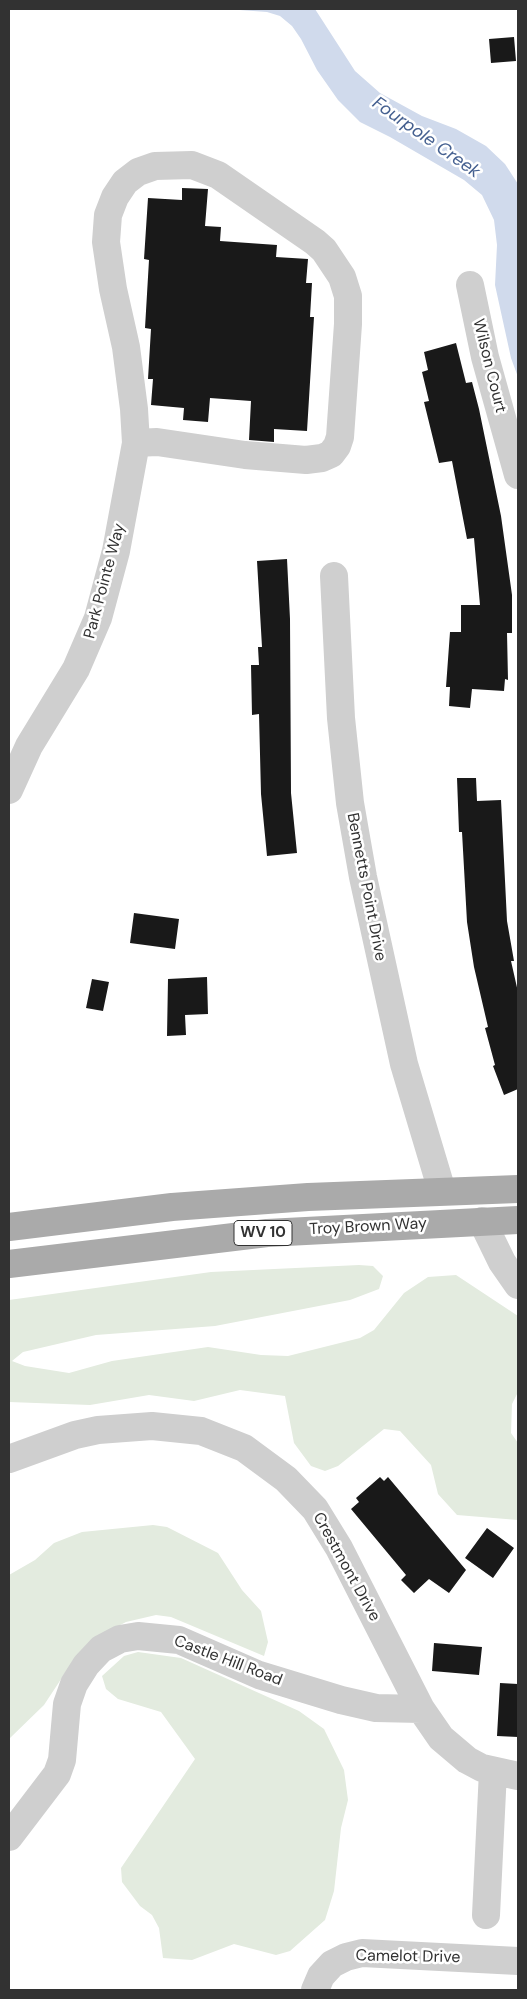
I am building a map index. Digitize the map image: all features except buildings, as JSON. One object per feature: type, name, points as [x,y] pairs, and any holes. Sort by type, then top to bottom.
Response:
[{"type":"main road","name":"Troy Brown Way","points":[[9,1227],[172,1207],[442,1191],[518,1189]]},
{"type":"main road","name":"Troy Brown Way","points":[[9,1264],[266,1233],[518,1220]]},
{"type":"street","name":"Park Pointe Way","points":[[9,790],[29,746],[76,669],[98,618],[116,551],[136,443],[134,409],[126,347],[113,289],[106,242],[108,215],[114,197],[125,182],[138,172],[155,166],[192,165],[218,175],[315,242],[328,255],[342,277],[348,296],[348,324],[340,437],[337,446],[331,454],[306,460],[245,455],[157,442],[136,443]]},
{"type":"street","name":"Wilson Court","points":[[470,285],[485,357],[518,475]]},
{"type":"street","name":"Bennetts Point Drive","points":[[334,576],[341,718],[350,803],[363,877],[404,1064],[442,1191]]},
{"type":"street","points":[[482,1221],[502,1262],[518,1286]]},
{"type":"street","name":"Crestmont Drive","points":[[9,1459],[75,1435],[98,1430],[152,1426],[201,1431],[244,1448],[286,1479],[315,1509],[339,1548],[421,1709],[453,1750],[467,1760],[506,1774]]},
{"type":"street","name":"Castle Hill Road","points":[[9,1837],[57,1774],[62,1760],[67,1704],[74,1684],[86,1664],[101,1649],[120,1639],[138,1636],[179,1640],[259,1675],[341,1700],[376,1708],[421,1709]]},
{"type":"street","points":[[486,1915],[506,1774]]},
{"type":"street","name":"Camelot Drive","points":[[315,1990],[321,1976],[332,1964],[346,1957],[362,1953],[518,1961]]},
{"type":"shaded area","points":[[359,1265],[373,1266],[383,1276],[379,1289],[350,1300],[215,1326],[96,1335],[23,1352],[12,1361],[25,1366],[69,1373],[112,1361],[208,1347],[261,1355],[288,1356],[360,1338],[374,1330],[404,1293],[428,1277],[456,1275],[518,1316],[518,1392],[512,1404],[511,1433],[518,1443],[518,1520],[457,1515],[438,1494],[431,1465],[400,1431],[384,1429],[338,1466],[325,1471],[311,1466],[294,1443],[285,1396],[240,1390],[194,1401],[149,1395],[90,1405],[9,1402],[9,1300],[211,1272]]},
{"type":"shaded area","points":[[153,1525],[167,1527],[218,1553],[242,1590],[261,1611],[268,1642],[264,1656],[171,1617],[156,1615],[126,1622],[99,1636],[77,1655],[44,1705],[9,1739],[9,1575],[35,1560],[54,1543],[82,1532]]},
{"type":"shaded area","points":[[138,1652],[181,1658],[299,1711],[324,1729],[344,1770],[348,1800],[341,1828],[334,1891],[325,1920],[290,1951],[276,1955],[234,1944],[192,1960],[163,1958],[159,1928],[152,1915],[140,1906],[122,1882],[121,1868],[195,1759],[161,1712],[118,1699],[106,1689],[102,1676],[124,1656]]},
{"type":"water","name":"Fourpole Creek","points":[[226,9],[315,9],[355,71],[380,93],[422,116],[456,129],[486,146],[505,164],[518,184],[518,377],[511,358],[495,285],[497,245],[494,220],[482,195],[464,180],[390,137],[360,122],[338,100],[317,70],[301,39],[292,26],[280,16],[267,12]]}]
